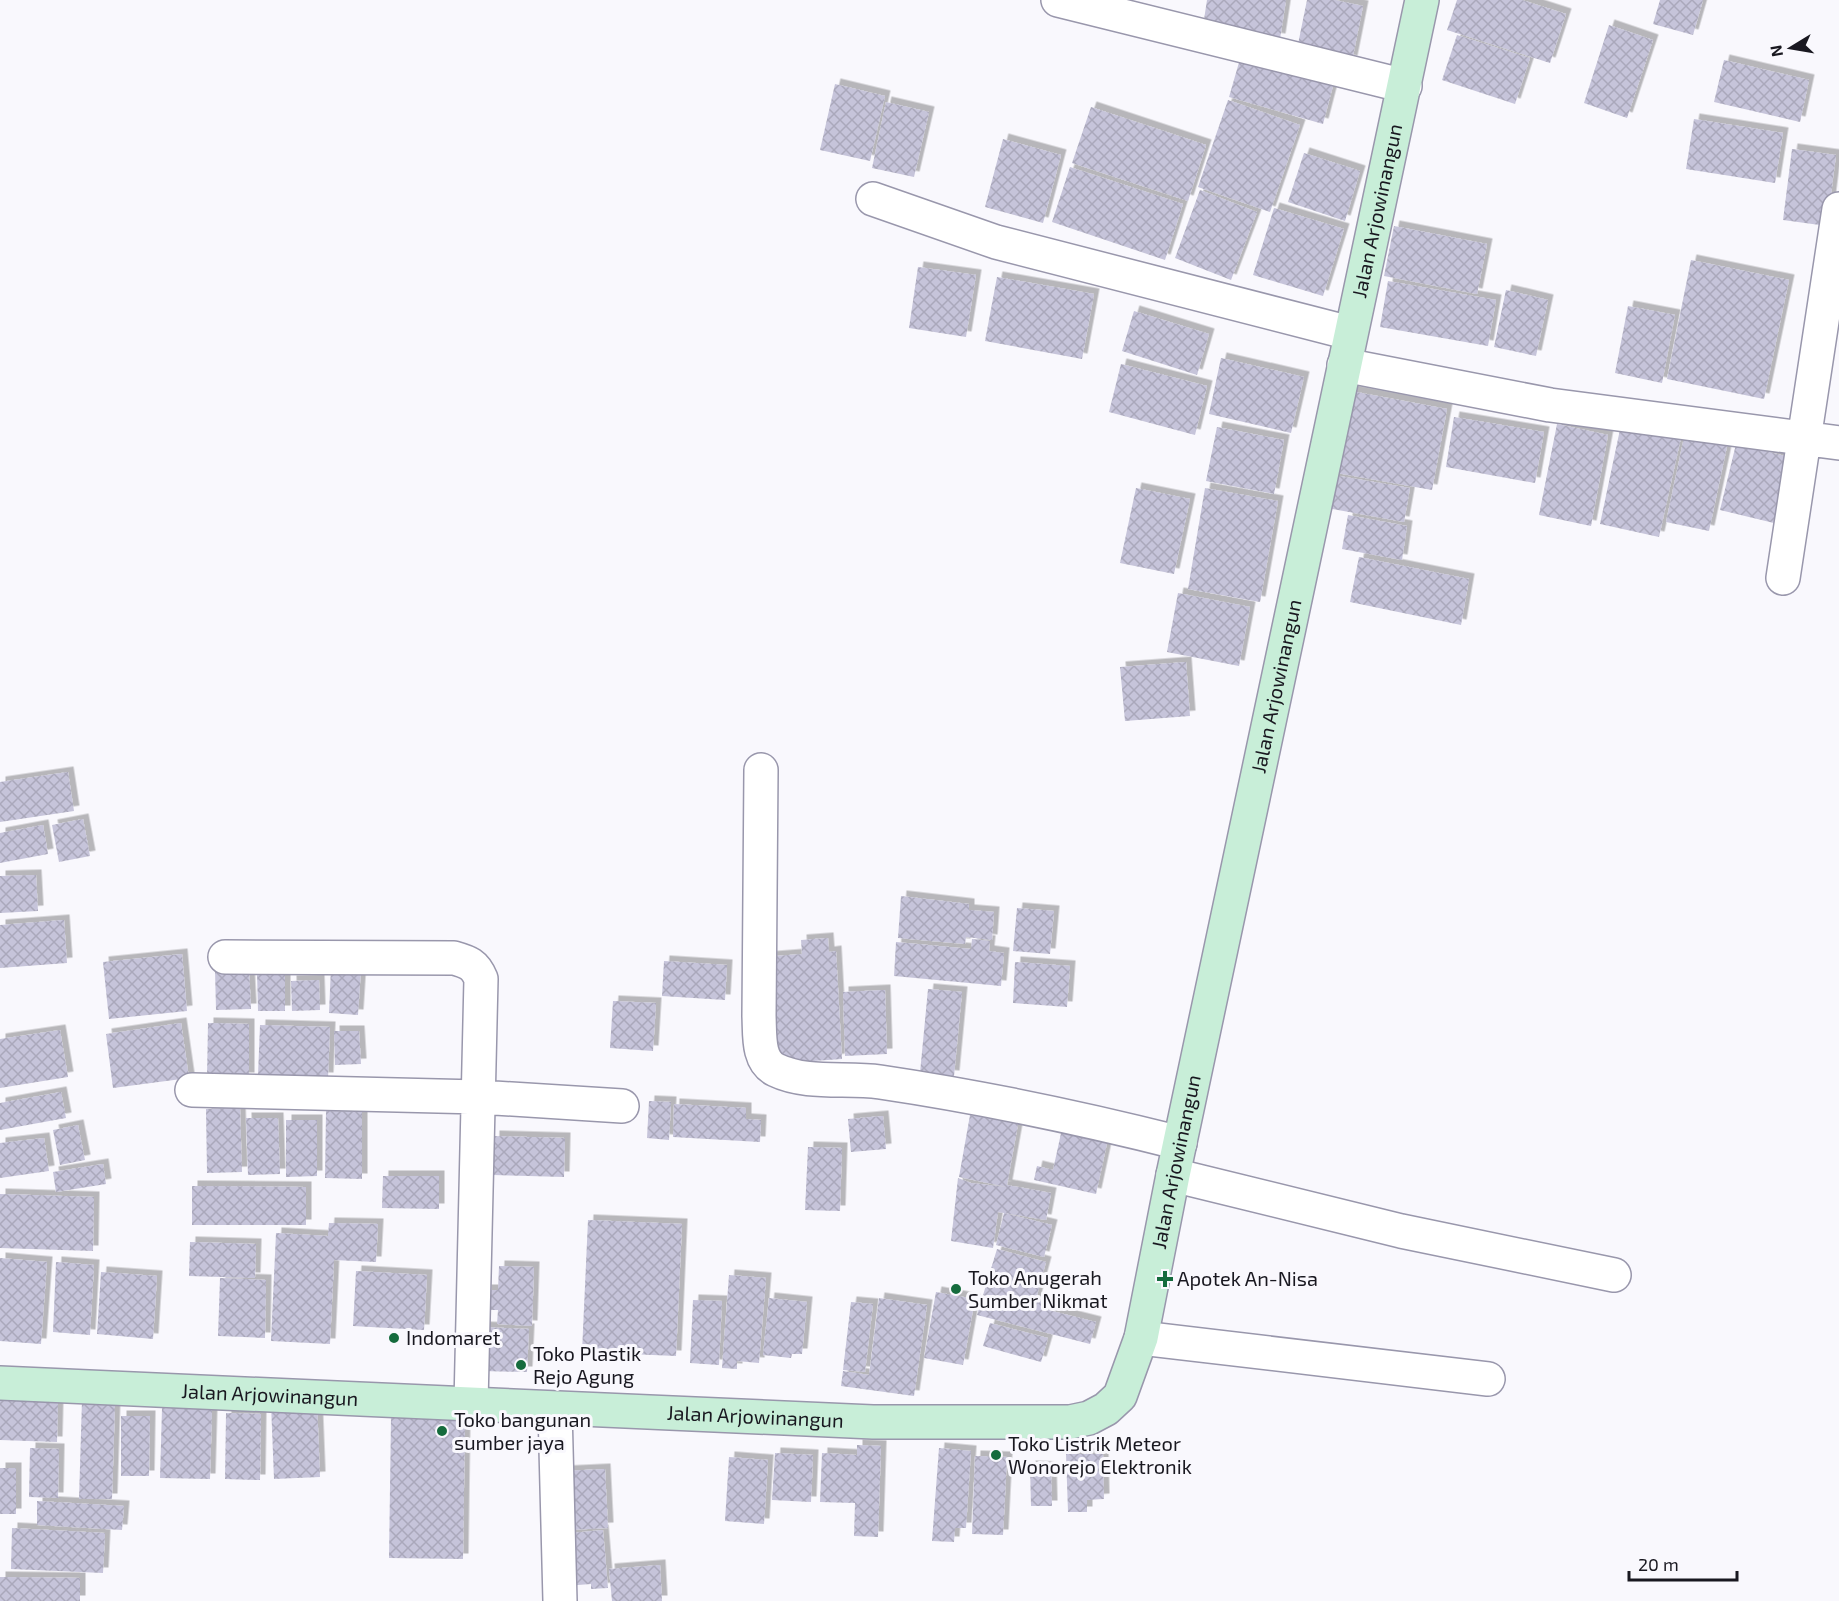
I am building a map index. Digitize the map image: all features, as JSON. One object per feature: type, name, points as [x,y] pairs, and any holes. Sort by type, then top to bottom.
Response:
[{"type":"main road","name":"Jalan Arjowinangun","points":[[0,1383],[471,1403],[555,1410],[873,1422],[1070,1422],[1089,1418],[1106,1409],[1120,1396],[1141,1338],[1173,1175],[1422,0]]},
{"type":"street","points":[[1058,0],[1404,86]]},
{"type":"street","points":[[873,200],[996,242],[1350,333]]},
{"type":"street","points":[[1783,578],[1839,209]]},
{"type":"street","points":[[1344,365],[1550,405],[1839,443]]},
{"type":"street","points":[[761,770],[759,1016],[762,1054],[774,1070],[808,1078],[877,1082],[1067,1114],[1180,1143]]},
{"type":"street","points":[[225,957],[454,958],[471,963],[481,979],[471,1403]]},
{"type":"street","points":[[192,1090],[479,1097],[621,1106]]},
{"type":"street","points":[[1173,1175],[1401,1231],[1614,1275]]},
{"type":"street","points":[[1141,1338],[1488,1378]]},
{"type":"street","points":[[555,1410],[560,1601]]},
{"type":"building","points":[[1207,0],[1286,0],[1280,39],[1203,26]]},
{"type":"building","points":[[1307,0],[1335,0],[1363,6],[1352,61],[1297,49]]},
{"type":"building","points":[[1457,0],[1522,0],[1566,14],[1550,63],[1447,30]]},
{"type":"building","points":[[1660,0],[1703,0],[1693,35],[1653,24]]},
{"type":"building","points":[[1609,25],[1653,40],[1627,118],[1584,103]]},
{"type":"building","points":[[1457,35],[1530,58],[1515,104],[1442,80]]},
{"type":"building","points":[[1242,52],[1335,78],[1323,124],[1229,97]]},
{"type":"building","points":[[1724,60],[1809,80],[1800,122],[1714,102]]},
{"type":"building","points":[[835,84],[885,96],[870,161],[820,150]]},
{"type":"building","points":[[1228,100],[1300,125],[1270,212],[1198,187]]},
{"type":"building","points":[[886,102],[929,112],[914,177],[872,168]]},
{"type":"building","points":[[1091,107],[1206,145],[1188,201],[1072,163]]},
{"type":"building","points":[[1694,119],[1783,133],[1775,183],[1686,169]]},
{"type":"building","points":[[1003,139],[1061,155],[1043,223],[985,207]]},
{"type":"building","points":[[1792,149],[1836,155],[1827,226],[1783,220]]},
{"type":"building","points":[[1304,153],[1360,171],[1345,221],[1288,202]]},
{"type":"building","points":[[1070,167],[1183,204],[1165,260],[1052,222]]},
{"type":"building","points":[[1200,190],[1257,212],[1231,280],[1175,258]]},
{"type":"building","points":[[1274,208],[1344,229],[1323,296],[1253,275]]},
{"type":"building","points":[[1394,226],[1487,244],[1477,294],[1384,276]]},
{"type":"building","points":[[1691,260],[1789,280],[1764,399],[1667,379]]},
{"type":"building","points":[[918,267],[976,275],[966,337],[909,328]]},
{"type":"building","points":[[997,277],[1094,294],[1082,359],[985,341]]},
{"type":"building","points":[[1388,281],[1496,300],[1488,346],[1380,327]]},
{"type":"building","points":[[1506,290],[1548,300],[1536,356],[1494,347]]},
{"type":"building","points":[[1628,306],[1675,315],[1662,383],[1615,373]]},
{"type":"building","points":[[1134,311],[1209,334],[1197,375],[1122,351]]},
{"type":"building","points":[[1221,358],[1304,377],[1291,433],[1209,414]]},
{"type":"building","points":[[1121,364],[1207,386],[1195,435],[1109,412]]},
{"type":"building","points":[[1351,391],[1447,409],[1432,490],[1337,473]]},
{"type":"building","points":[[1454,417],[1544,432],[1535,483],[1446,467]]},
{"type":"building","points":[[1622,420],[1682,433],[1659,537],[1600,524]]},
{"type":"building","points":[[1557,424],[1608,435],[1591,526],[1539,515]]},
{"type":"building","points":[[1217,427],[1284,440],[1274,494],[1206,481]]},
{"type":"building","points":[[1686,428],[1729,437],[1709,531],[1666,522]]},
{"type":"building","points":[[1736,444],[1793,458],[1778,524],[1720,510]]},
{"type":"building","points":[[1333,475],[1410,488],[1404,522],[1327,508]]},
{"type":"building","points":[[1136,488],[1190,499],[1174,574],[1120,563]]},
{"type":"building","points":[[1205,488],[1278,501],[1260,602],[1188,589]]},
{"type":"building","points":[[1348,515],[1407,526],[1402,560],[1342,549]]},
{"type":"building","points":[[1359,557],[1469,579],[1461,625],[1350,602]]},
{"type":"building","points":[[1178,593],[1250,607],[1239,666],[1167,652]]},
{"type":"building","points":[[1186,662],[1190,716],[1125,721],[1120,667]]},
{"type":"building","points":[[68,772],[74,811],[0,822],[0,782]]},
{"type":"building","points":[[83,819],[90,856],[59,862],[52,825]]},
{"type":"building","points":[[43,825],[48,854],[0,863],[0,833]]},
{"type":"building","points":[[36,875],[38,911],[0,913],[0,876]]},
{"type":"building","points":[[901,896],[969,904],[969,910],[994,912],[992,940],[966,937],[965,944],[898,938]]},
{"type":"building","points":[[1017,908],[1054,911],[1050,954],[1013,951]]},
{"type":"building","points":[[64,920],[67,963],[0,968],[0,925]]},
{"type":"building","points":[[828,938],[829,952],[836,951],[842,1059],[770,1064],[764,957],[802,954],[801,940]]},
{"type":"building","points":[[972,939],[990,941],[989,951],[1004,953],[1001,986],[894,976],[896,942],[971,949]]},
{"type":"building","points":[[182,954],[187,1011],[109,1019],[103,962]]},
{"type":"building","points":[[664,961],[727,965],[725,1000],[662,996]]},
{"type":"building","points":[[1015,962],[1070,966],[1067,1007],[1013,1003]]},
{"type":"building","points":[[331,966],[361,968],[358,1015],[329,1013]]},
{"type":"building","points":[[249,969],[251,1009],[216,1010],[215,970]]},
{"type":"building","points":[[257,971],[285,971],[285,1011],[258,1011]]},
{"type":"building","points":[[319,980],[320,1010],[292,1011],[291,981]]},
{"type":"building","points":[[928,989],[962,992],[954,1076],[920,1073]]},
{"type":"building","points":[[885,990],[887,1054],[845,1056],[843,992]]},
{"type":"building","points":[[613,1001],[656,1003],[653,1051],[610,1048]]},
{"type":"building","points":[[181,1023],[189,1078],[113,1088],[106,1034]]},
{"type":"building","points":[[208,1023],[249,1024],[249,1078],[207,1077]]},
{"type":"building","points":[[260,1025],[330,1027],[328,1078],[258,1075]]},
{"type":"building","points":[[60,1030],[68,1077],[0,1088],[0,1039]]},
{"type":"building","points":[[334,1031],[359,1031],[361,1064],[335,1065]]},
{"type":"building","points":[[61,1092],[66,1118],[0,1130],[0,1103]]},
{"type":"building","points":[[649,1101],[671,1102],[669,1140],[647,1138]]},
{"type":"building","points":[[674,1104],[746,1108],[746,1119],[761,1120],[760,1142],[673,1137]]},
{"type":"building","points":[[240,1108],[242,1172],[207,1173],[206,1109]]},
{"type":"building","points":[[326,1111],[362,1112],[362,1179],[325,1178]]},
{"type":"building","points":[[970,1115],[1018,1124],[1007,1185],[1051,1193],[1046,1220],[998,1212],[993,1248],[951,1241],[958,1178],[971,1183],[1007,1187],[959,1177]]},
{"type":"building","points":[[883,1116],[886,1149],[851,1152],[848,1119]]},
{"type":"building","points":[[246,1118],[278,1118],[280,1174],[248,1175]]},
{"type":"building","points":[[286,1120],[317,1120],[317,1176],[286,1177]]},
{"type":"building","points":[[1063,1124],[1109,1134],[1096,1194],[1034,1180],[1037,1166],[1053,1170]]},
{"type":"building","points":[[78,1125],[85,1160],[60,1165],[53,1130]]},
{"type":"building","points":[[494,1136],[565,1138],[564,1177],[493,1175]]},
{"type":"building","points":[[44,1138],[49,1171],[0,1178],[0,1143]]},
{"type":"building","points":[[808,1147],[842,1148],[840,1211],[805,1210]]},
{"type":"building","points":[[103,1164],[106,1184],[56,1192],[53,1172]]},
{"type":"building","points":[[383,1176],[439,1176],[439,1209],[382,1208]]},
{"type":"building","points":[[192,1186],[306,1187],[306,1225],[192,1225]]},
{"type":"building","points":[[0,1194],[94,1197],[93,1251],[0,1248]]},
{"type":"building","points":[[1004,1213],[1052,1225],[1044,1257],[996,1245]]},
{"type":"building","points":[[588,1220],[682,1224],[676,1356],[582,1352]]},
{"type":"building","points":[[329,1223],[378,1224],[376,1262],[334,1260],[330,1344],[271,1341],[276,1233],[328,1236]]},
{"type":"building","points":[[190,1242],[256,1244],[255,1278],[189,1276]]},
{"type":"building","points":[[997,1249],[1046,1262],[1036,1299],[1049,1303],[1048,1310],[1096,1322],[1090,1344],[977,1315]]},
{"type":"building","points":[[0,1258],[47,1262],[41,1344],[0,1341]]},
{"type":"building","points":[[56,1262],[94,1265],[90,1335],[53,1332]]},
{"type":"building","points":[[499,1266],[534,1267],[532,1326],[497,1324],[498,1310],[486,1310],[486,1290],[498,1290]]},
{"type":"building","points":[[356,1271],[427,1275],[424,1330],[353,1326]]},
{"type":"building","points":[[101,1272],[157,1276],[153,1339],[97,1334]]},
{"type":"building","points":[[729,1275],[766,1278],[759,1363],[737,1361],[737,1369],[722,1368]]},
{"type":"building","points":[[220,1278],[266,1280],[265,1338],[218,1336]]},
{"type":"building","points":[[936,1292],[975,1299],[963,1365],[924,1358]]},
{"type":"building","points":[[769,1298],[807,1302],[802,1354],[792,1354],[791,1358],[763,1355]]},
{"type":"building","points":[[879,1298],[927,1305],[914,1396],[841,1386],[843,1371],[869,1375]]},
{"type":"building","points":[[693,1300],[722,1301],[719,1365],[690,1363]]},
{"type":"building","points":[[851,1302],[873,1304],[865,1372],[843,1370]]},
{"type":"building","points":[[990,1323],[1048,1338],[1041,1362],[983,1346]]},
{"type":"building","points":[[482,1327],[529,1329],[527,1372],[481,1371]]},
{"type":"building","points":[[0,1400],[58,1402],[57,1442],[0,1440]]},
{"type":"building","points":[[82,1400],[115,1402],[112,1499],[79,1499]]},
{"type":"building","points":[[317,1402],[320,1477],[274,1479],[271,1404]]},
{"type":"building","points":[[162,1408],[212,1410],[210,1479],[160,1478]]},
{"type":"building","points":[[226,1413],[261,1414],[260,1480],[225,1479]]},
{"type":"building","points":[[121,1416],[150,1416],[149,1476],[121,1476]]},
{"type":"building","points":[[391,1417],[465,1418],[463,1559],[389,1558]]},
{"type":"building","points":[[857,1445],[881,1446],[878,1537],[854,1536],[855,1503],[820,1502],[822,1453],[857,1455]]},
{"type":"building","points":[[30,1448],[59,1449],[58,1498],[29,1497]]},
{"type":"building","points":[[939,1448],[971,1451],[966,1528],[955,1528],[954,1542],[932,1541]]},
{"type":"building","points":[[775,1453],[813,1455],[811,1502],[772,1500]]},
{"type":"building","points":[[1066,1454],[1103,1454],[1104,1499],[1087,1500],[1087,1512],[1068,1512]]},
{"type":"building","points":[[975,1456],[1007,1457],[1003,1535],[972,1534]]},
{"type":"building","points":[[729,1457],[768,1460],[764,1524],[725,1521]]},
{"type":"building","points":[[1030,1466],[1051,1467],[1052,1506],[1031,1506]]},
{"type":"building","points":[[0,1468],[16,1468],[16,1514],[0,1514]]},
{"type":"building","points":[[605,1469],[608,1528],[567,1530],[564,1471]]},
{"type":"building","points":[[37,1501],[124,1506],[122,1530],[37,1525]]},
{"type":"building","points":[[12,1528],[105,1533],[103,1573],[11,1569]]},
{"type":"building","points":[[603,1530],[608,1588],[591,1589],[591,1584],[565,1586],[561,1534]]},
{"type":"building","points":[[660,1565],[662,1601],[612,1601],[609,1569]]},
{"type":"building","points":[[0,1577],[80,1578],[80,1601],[0,1601]]},
{"type":"place","name":"Apotek An-Nisa","points":[[1165,1279]]},
{"type":"place","name":"Toko Anugerah Sumber Nikmat","points":[[956,1289]]},
{"type":"place","name":"Indomaret","points":[[394,1338]]},
{"type":"place","name":"Toko Plastik Rejo Agung","points":[[521,1365]]},
{"type":"place","name":"Toko bangunan sumber jaya","points":[[442,1431]]},
{"type":"place","name":"Toko Listrik Meteor Wonorejo Elektronik","points":[[996,1455]]}]
